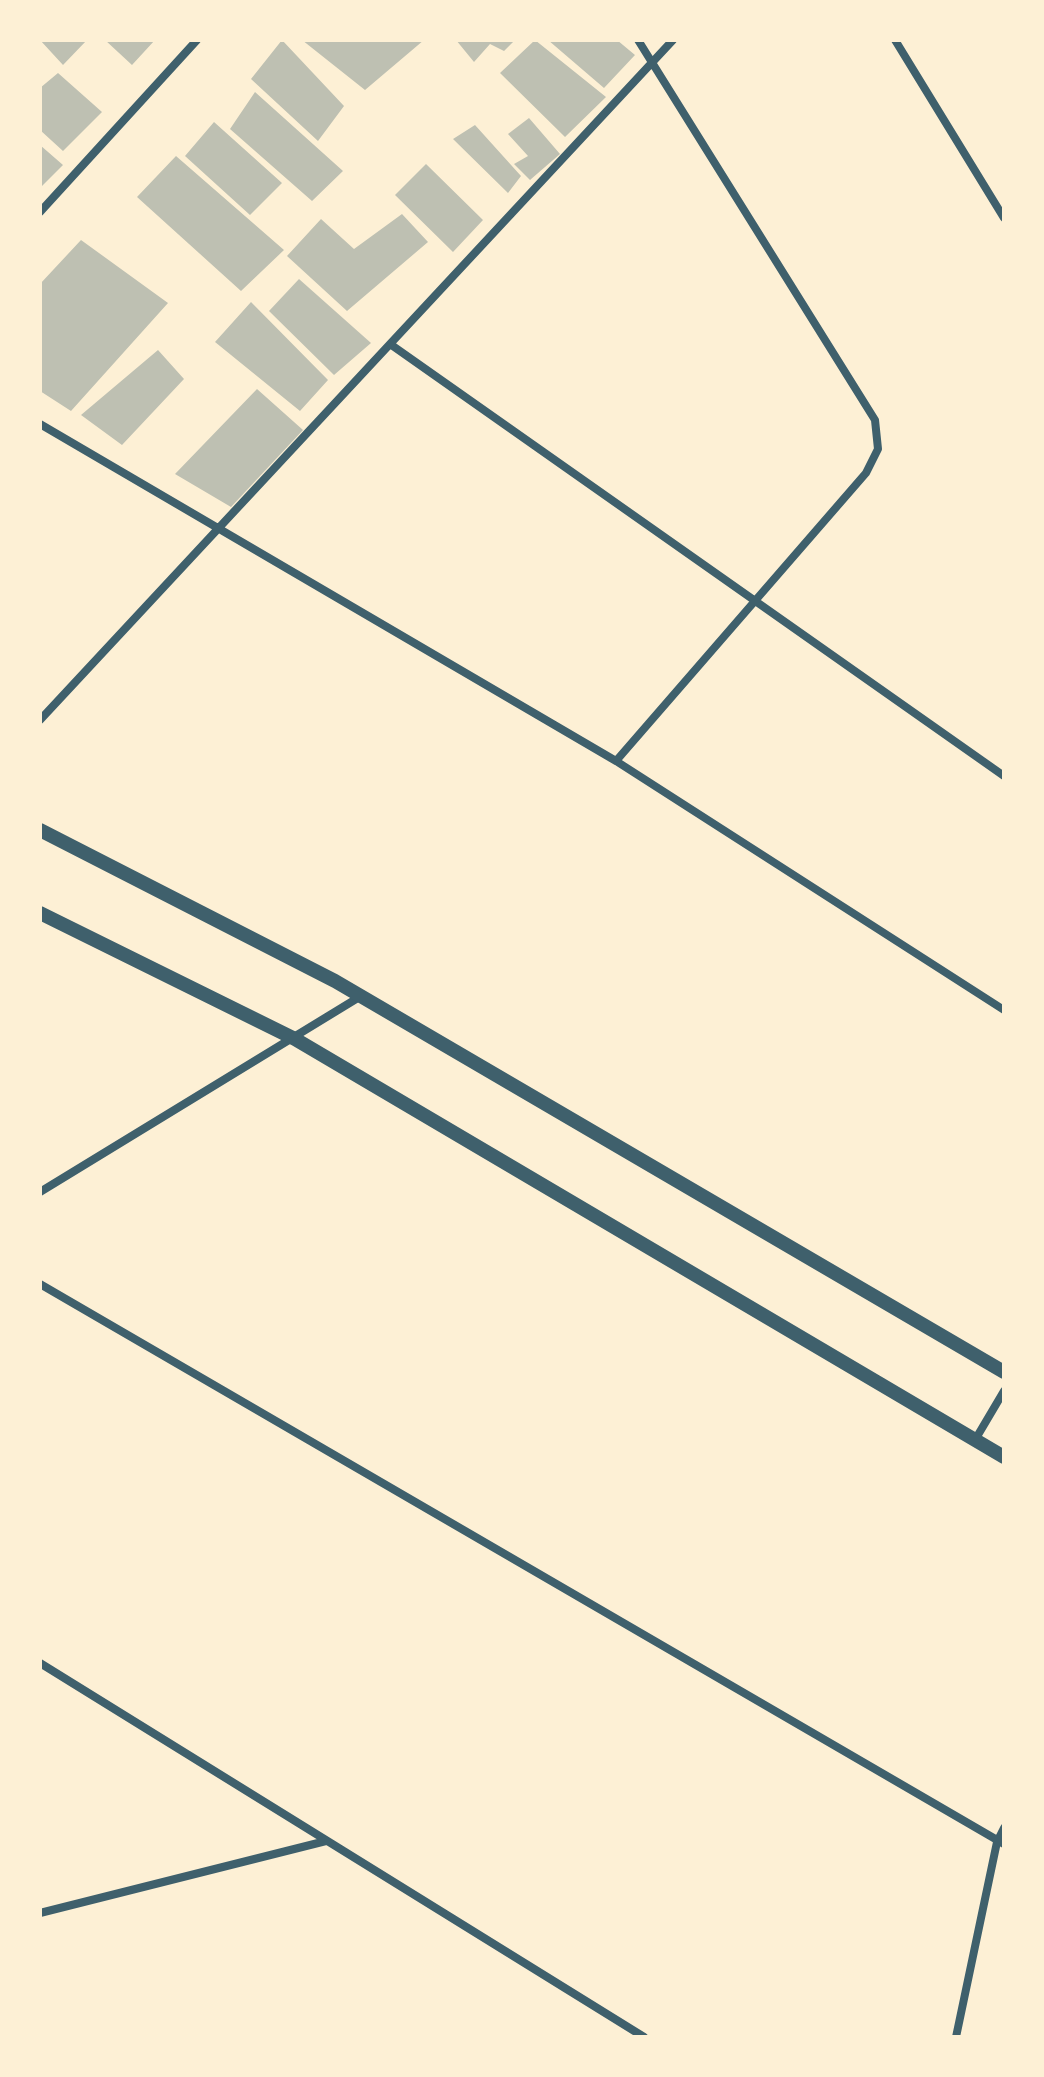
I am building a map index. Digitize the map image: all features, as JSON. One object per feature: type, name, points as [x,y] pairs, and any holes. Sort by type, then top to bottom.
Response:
[{"type":"street","points":[[40,212],[197,40]]},
{"type":"street","points":[[616,761],[866,473],[878,449],[875,420],[638,40]]},
{"type":"street","points":[[40,720],[673,40]]},
{"type":"street","points":[[895,40],[1004,218]]},
{"type":"street","points":[[390,344],[1004,776]]},
{"type":"street","points":[[40,424],[616,761],[1004,1010]]},
{"type":"street","points":[[40,830],[361,996],[1004,1372]]},
{"type":"street","points":[[40,913],[295,1039],[1004,1457]]},
{"type":"street","points":[[40,1192],[361,996]]},
{"type":"street","points":[[40,1284],[1000,1843]]},
{"type":"street","points":[[975,1440],[1004,1391]]},
{"type":"street","points":[[40,1663],[644,2037]]},
{"type":"street","points":[[956,2037],[1004,1828]]},
{"type":"street","points":[[40,1913],[326,1841]]},
{"type":"building","points":[[40,40],[87,40],[63,65]]},
{"type":"building","points":[[105,40],[155,40],[132,65]]},
{"type":"building","points":[[282,40],[344,106],[318,141],[251,79]]},
{"type":"building","points":[[302,40],[424,40],[365,90]]},
{"type":"building","points":[[456,40],[515,40],[504,51],[490,44],[474,62]]},
{"type":"building","points":[[535,40],[606,97],[565,137],[500,73]]},
{"type":"building","points":[[548,40],[617,40],[635,55],[604,88]]},
{"type":"building","points":[[58,73],[102,112],[63,151],[40,130],[40,88]]},
{"type":"building","points":[[255,92],[343,171],[312,201],[230,129]]},
{"type":"building","points":[[529,118],[560,154],[530,180],[514,164],[528,156],[508,134]]},
{"type":"building","points":[[214,122],[282,183],[250,215],[185,156]]},
{"type":"building","points":[[475,125],[521,176],[508,193],[453,139]]},
{"type":"building","points":[[40,145],[63,165],[40,188]]},
{"type":"building","points":[[176,156],[284,250],[241,291],[137,197]]},
{"type":"building","points":[[426,164],[483,220],[453,252],[395,195]]},
{"type":"building","points":[[402,214],[428,242],[347,311],[287,256],[321,219],[354,249]]},
{"type":"building","points":[[81,240],[168,303],[71,411],[40,391],[40,284]]},
{"type":"building","points":[[299,279],[371,343],[334,375],[269,311]]},
{"type":"building","points":[[251,302],[328,380],[300,411],[215,342]]},
{"type":"building","points":[[158,350],[184,379],[122,445],[81,415]]},
{"type":"building","points":[[257,389],[303,430],[231,507],[175,474]]}]
